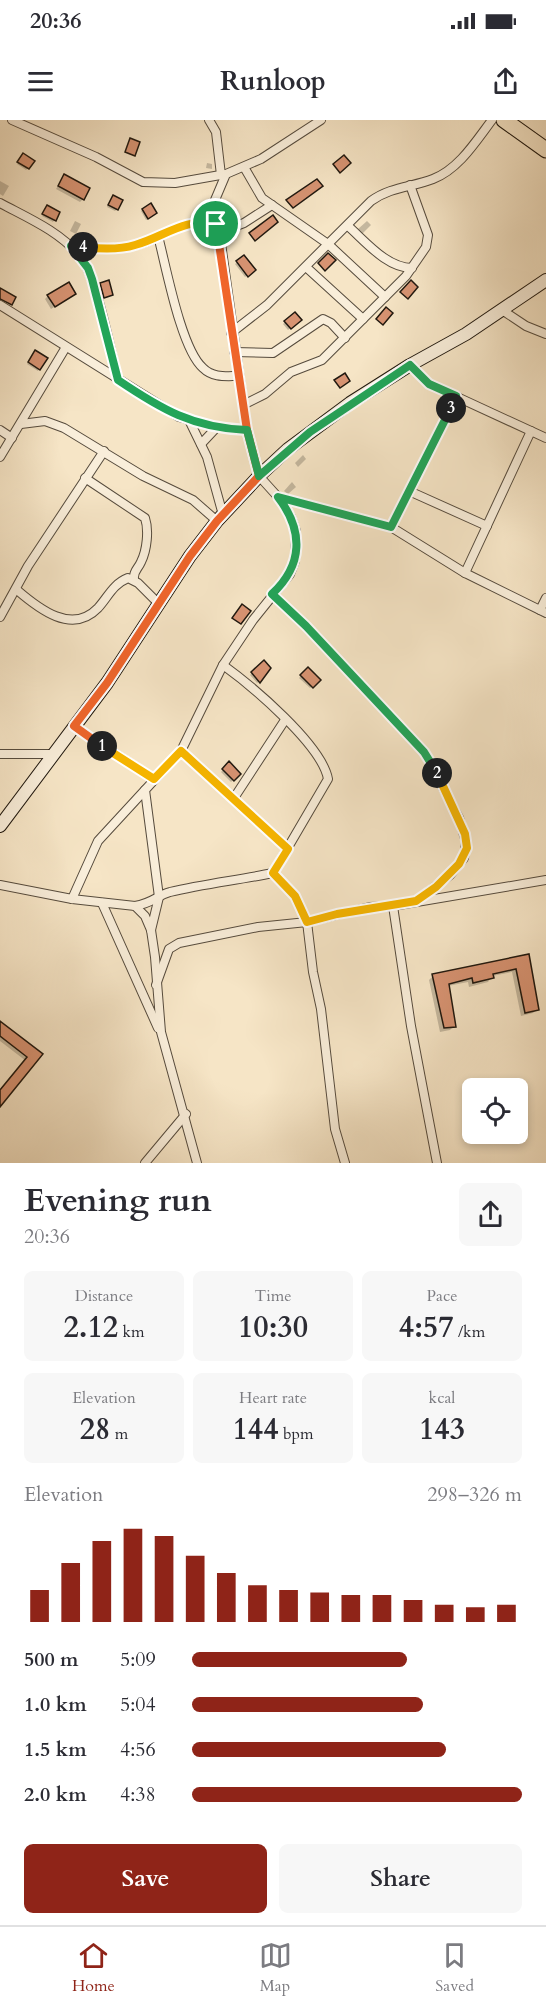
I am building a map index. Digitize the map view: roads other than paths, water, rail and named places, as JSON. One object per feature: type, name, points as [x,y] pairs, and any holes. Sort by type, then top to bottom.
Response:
[{"type":"highway","points":[[504,120],[546,150]]},
{"type":"street","points":[[12,120],[143,182],[175,183],[223,175],[244,167],[261,159],[321,120]]},
{"type":"street","points":[[72,899],[98,841],[181,751],[223,665],[272,594],[290,574],[295,561],[297,546],[291,517],[278,497],[259,476],[247,430],[216,224],[215,201],[223,175],[216,132],[208,120]]},
{"type":"street","points":[[231,333],[267,305],[379,195],[444,174],[462,159],[492,120]]},
{"type":"street","points":[[244,167],[257,192],[328,244],[385,297]]},
{"type":"street","points":[[243,405],[265,394],[291,372],[322,360],[412,267],[426,247],[428,235],[410,185]]},
{"type":"street","points":[[0,203],[59,236],[71,246],[88,268],[118,380]]},
{"type":"street","points":[[218,233],[244,223],[272,205]]},
{"type":"street","points":[[71,246],[125,247],[194,221],[216,224]]},
{"type":"street","points":[[348,226],[387,260],[404,268],[412,267]]},
{"type":"street","points":[[158,236],[180,321],[195,358],[202,368],[214,375],[238,376]]},
{"type":"street","points":[[306,267],[363,319]]},
{"type":"street","points":[[0,826],[107,683],[158,603],[220,518],[259,476],[288,449],[342,409],[410,365],[466,334],[546,280]]},
{"type":"street","points":[[0,305],[166,411],[190,422],[217,428],[247,430]]},
{"type":"street","points":[[502,310],[526,326],[546,334]]},
{"type":"street","points":[[234,352],[273,353],[323,319],[331,323],[345,338]]},
{"type":"street","points":[[0,457],[66,347]]},
{"type":"street","points":[[410,365],[429,384],[546,438]]},
{"type":"street","points":[[391,527],[456,396]]},
{"type":"street","points":[[21,424],[45,421],[54,423],[143,476],[193,500],[220,518]]},
{"type":"street","points":[[190,422],[210,464],[220,518]]},
{"type":"street","points":[[201,444],[217,428]]},
{"type":"street","points":[[0,430],[12,438]]},
{"type":"street","points":[[465,573],[531,431]]},
{"type":"street","points":[[0,617],[17,590],[28,566],[104,451]]},
{"type":"street","points":[[85,478],[145,518],[148,534],[141,562],[133,573],[134,579],[158,603]]},
{"type":"street","points":[[410,491],[487,526]]},
{"type":"street","points":[[278,497],[391,527],[465,573],[543,612],[546,598]]},
{"type":"street","points":[[17,590],[31,602],[62,618],[80,621],[99,608],[117,584],[128,578],[134,579]]},
{"type":"street","points":[[272,594],[306,626],[424,752],[459,818],[466,842],[464,858],[443,881],[416,901]]},
{"type":"street","points":[[0,885],[72,899],[135,906],[154,902],[159,897],[179,890],[273,873],[328,779],[326,766],[315,750],[285,720],[252,688],[223,665]]},
{"type":"street","points":[[234,798],[285,720]]},
{"type":"street","points":[[74,726],[154,779]]},
{"type":"street","points":[[181,751],[288,849]]},
{"type":"street","points":[[0,754],[52,754]]},
{"type":"street","points":[[145,790],[159,897],[151,930]]},
{"type":"street","points":[[273,873],[295,896],[307,922],[336,1129],[345,1163]]},
{"type":"street","points":[[156,985],[169,949],[180,943],[258,927],[307,922],[337,914],[546,880]]},
{"type":"street","points":[[102,903],[150,1013],[161,1032]]},
{"type":"street","points":[[135,906],[145,916],[151,930],[161,1032],[186,1114],[197,1163]]},
{"type":"street","points":[[393,906],[411,1026],[437,1163]]},
{"type":"street","points":[[146,1163],[186,1114]]}]
